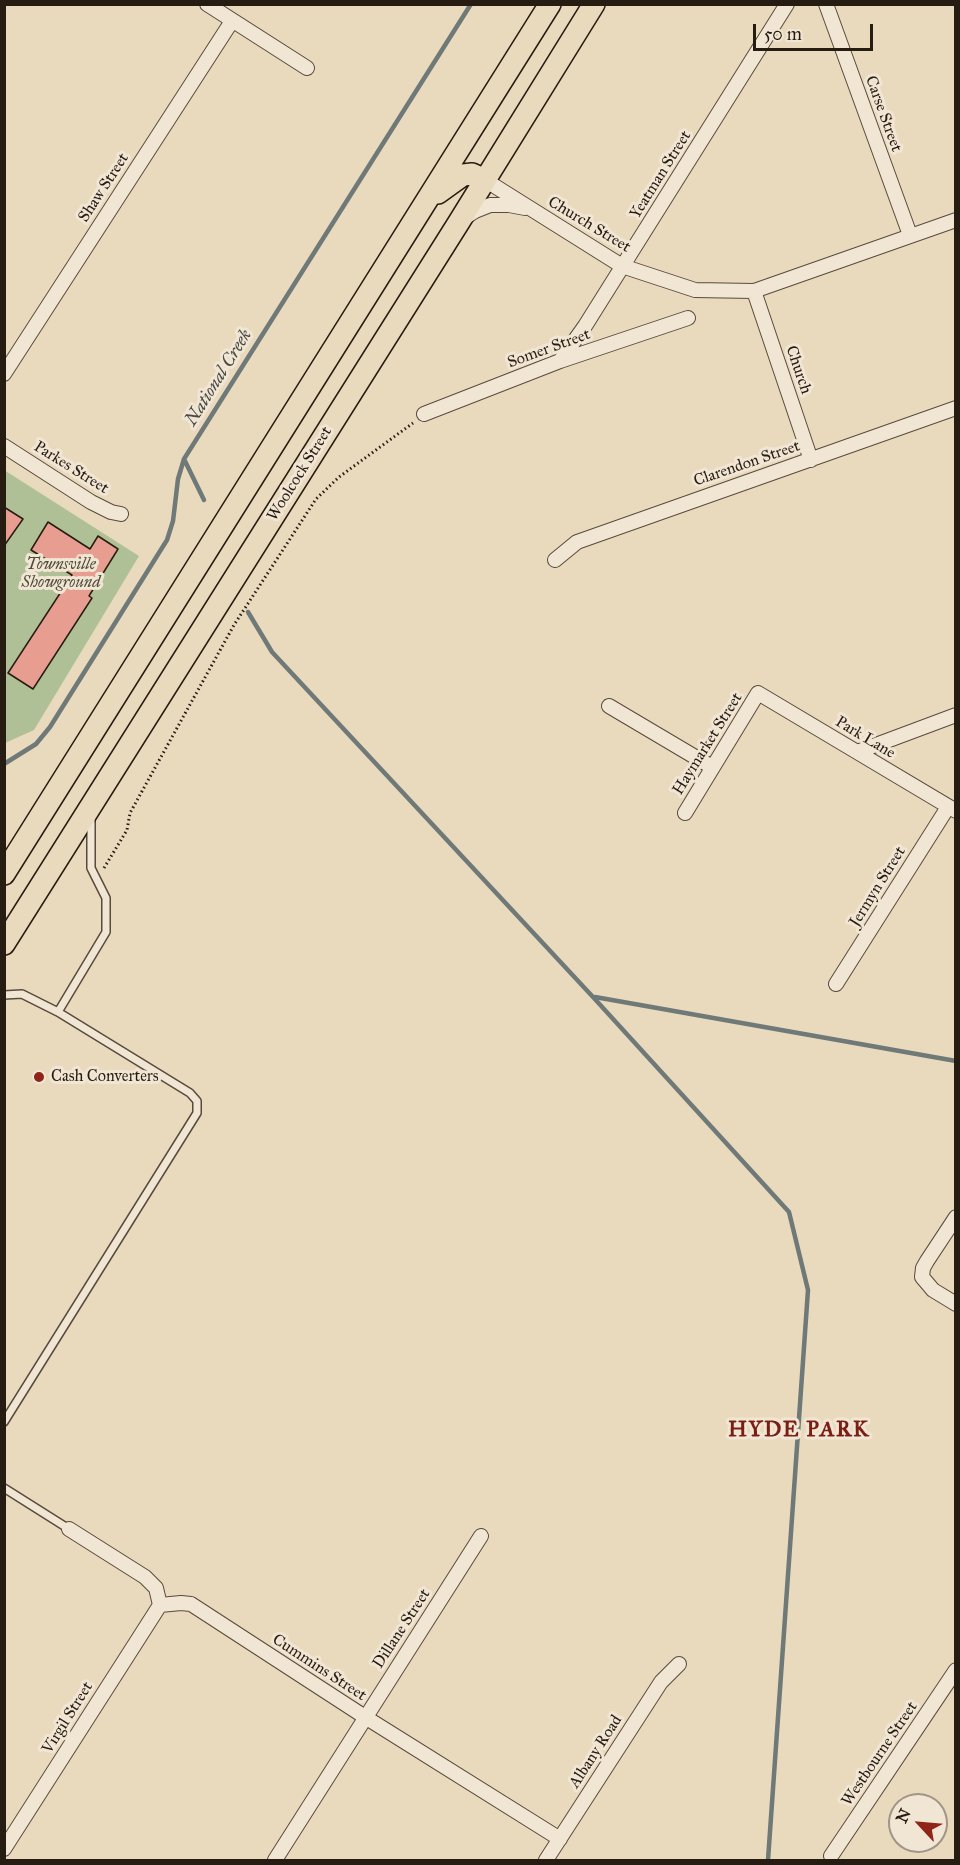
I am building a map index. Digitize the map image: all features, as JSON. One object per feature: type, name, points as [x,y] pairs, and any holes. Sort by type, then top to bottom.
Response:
[{"type":"main road","points":[[4,874],[550,4]]},
{"type":"main road","name":"Woolcock Street","points":[[4,944],[594,4]]},
{"type":"main road","points":[[425,204],[463,175],[472,174],[485,180]]},
{"type":"street","points":[[207,4],[307,68]]},
{"type":"street","name":"Yeatman Street","points":[[560,361],[585,326],[788,4]]},
{"type":"street","name":"Carse Street","points":[[826,4],[910,235]]},
{"type":"street","name":"Shaw Street","points":[[4,374],[232,21]]},
{"type":"street","name":"Church Street","points":[[485,180],[622,266],[695,290],[754,291]]},
{"type":"street","points":[[459,222],[475,211],[490,205],[509,205],[536,212]]},
{"type":"street","points":[[754,291],[956,220]]},
{"type":"street","name":"Church","points":[[754,291],[811,460]]},
{"type":"street","name":"Somer Street","points":[[424,414],[560,361],[688,318]]},
{"type":"street","name":"Clarendon Street","points":[[555,560],[577,542],[956,408]]},
{"type":"street","name":"Parkes Street","points":[[4,446],[91,502],[111,512],[121,514]]},
{"type":"street","name":"Park Lane","points":[[759,693],[952,809]]},
{"type":"street","name":"Haymarket Street","points":[[685,813],[759,693]]},
{"type":"street","points":[[609,706],[712,767]]},
{"type":"street","points":[[857,752],[956,715]]},
{"type":"street","name":"Jermyn Street","points":[[836,984],[952,809]]},
{"type":"street","points":[[956,1217],[927,1260],[922,1277],[933,1290],[956,1304]]},
{"type":"street","points":[[69,1528],[145,1577],[156,1588],[159,1605]]},
{"type":"street","name":"Dillane Street","points":[[275,1860],[481,1536]]},
{"type":"street","name":"Cummins Street","points":[[159,1605],[191,1604],[365,1717],[560,1839]]},
{"type":"street","name":"Virgil Street","points":[[4,1849],[159,1605]]},
{"type":"street","name":"Albany Road","points":[[546,1860],[661,1682],[679,1664]]},
{"type":"street","name":"Westbourne Street","points":[[831,1856],[956,1670]]},
{"type":"lane","points":[[58,1012],[106,932],[106,898],[91,868],[92,804]]},
{"type":"lane","points":[[4,995],[22,994],[58,1012],[190,1094],[197,1101],[197,1113],[4,1422]]},
{"type":"lane","points":[[4,1488],[69,1528]]},
{"type":"path","points":[[96,880],[127,830],[130,813],[234,625],[316,499],[339,477],[424,414]]},
{"type":"green space","name":"Townsville Showground","points":[[4,470],[139,556],[34,730],[5,743]]},
{"type":"building","points":[[4,507],[23,519],[4,546]]},
{"type":"building","points":[[48,522],[90,549],[98,536],[118,549],[89,596],[92,598],[33,689],[8,673],[72,575],[31,550]]},
{"type":"waterway","name":"National Creek","points":[[4,764],[36,744],[50,727],[167,540],[173,521],[178,479],[184,459],[471,4]]},
{"type":"waterway","points":[[184,459],[204,500]]},
{"type":"waterway","points":[[248,612],[272,652],[593,997],[789,1212],[808,1290],[768,1860]]},
{"type":"waterway","points":[[595,997],[956,1061]]},
{"type":"place","name":"Cash Converters","points":[[39,1077]]},
{"type":"district","name":"HYDE PARK","points":[[799,1431]]}]
